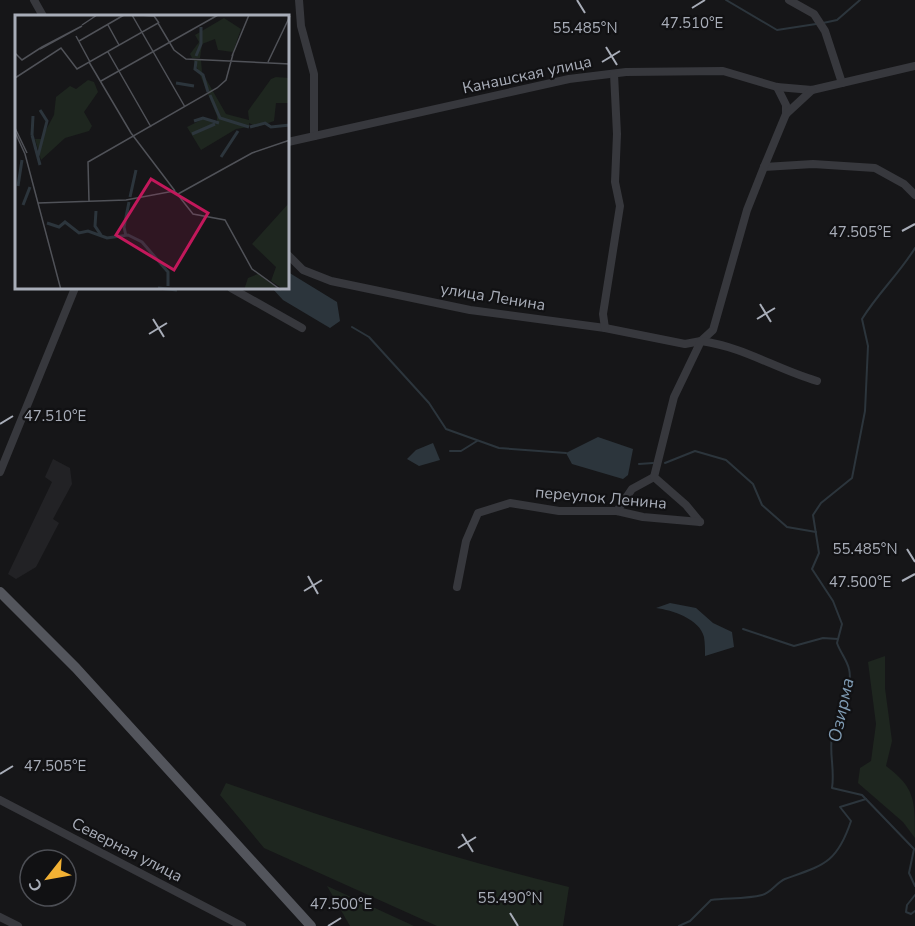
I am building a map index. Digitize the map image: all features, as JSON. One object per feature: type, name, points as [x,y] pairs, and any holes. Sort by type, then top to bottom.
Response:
[{"type":"main road","points":[[0,592],[76,668],[311,926]]},
{"type":"street","points":[[299,0],[301,26],[314,74],[314,136]]},
{"type":"street","points":[[789,0],[814,14],[825,31],[842,83]]},
{"type":"street","name":"Канашская улица","points":[[290,141],[569,79],[614,74],[723,71],[777,87],[812,90],[915,66]]},
{"type":"street","points":[[605,328],[603,314],[620,206],[615,182],[617,134],[614,74]]},
{"type":"street","points":[[701,341],[713,330],[747,210],[786,114],[786,105],[777,87]]},
{"type":"street","points":[[786,114],[812,90]]},
{"type":"street","points":[[764,167],[813,164],[875,168],[904,184],[915,195]]},
{"type":"street","name":"улица Ленина","points":[[290,257],[303,270],[331,281],[470,310],[605,328],[685,344],[701,341],[747,351],[788,373],[817,381]]},
{"type":"street","points":[[0,472],[74,290]]},
{"type":"street","points":[[235,290],[302,328]]},
{"type":"street","name":"переулок Ленина","points":[[457,587],[466,541],[478,513],[510,503],[559,511],[617,511],[644,517],[700,522],[686,505],[654,477],[674,397],[701,341]]},
{"type":"street","points":[[617,511],[632,489],[654,477]]},
{"type":"street","name":"Северная улица","points":[[0,800],[242,926]]},
{"type":"street","points":[[0,917],[18,926]]},
{"type":"shaded area","points":[[290,273],[337,302],[340,321],[330,328],[283,300],[274,290],[290,290]]},
{"type":"shaded area","points":[[598,437],[633,449],[628,475],[623,479],[572,464],[566,453]]},
{"type":"shaded area","points":[[433,443],[440,460],[419,466],[407,459],[416,450]]},
{"type":"shaded area","points":[[53,459],[70,468],[72,484],[53,519],[59,523],[36,567],[16,579],[8,574],[52,482],[45,477]]},
{"type":"shaded area","points":[[670,603],[696,608],[713,623],[732,632],[734,647],[705,656],[704,637],[697,625],[677,613],[656,608]]},
{"type":"shaded area","points":[[885,656],[885,688],[892,741],[886,766],[908,788],[915,813],[915,838],[903,822],[858,783],[860,768],[871,761],[876,724],[868,662]]},
{"type":"shaded area","points":[[226,783],[396,839],[569,887],[563,926],[437,926],[264,848],[220,795]]},
{"type":"shaded area","points":[[327,886],[414,926],[350,926]]},
{"type":"waterway","points":[[726,0],[777,30],[816,24]]},
{"type":"waterway","points":[[823,23],[837,20],[860,0]]},
{"type":"waterway","name":"Озирма","points":[[915,248],[862,319],[868,346],[865,411],[852,478],[821,503],[813,515],[819,553],[812,569],[833,601],[842,624],[837,643],[848,666],[850,677],[832,736],[832,788],[862,795],[914,849],[909,873],[915,886]]},
{"type":"waterway","points":[[352,327],[369,337],[429,403],[446,429],[499,448],[566,453]]},
{"type":"waterway","points":[[450,451],[461,451],[477,441]]},
{"type":"waterway","points":[[665,463],[695,451],[726,460],[753,484],[762,505],[787,527],[816,532]]},
{"type":"waterway","points":[[639,464],[653,463]]},
{"type":"waterway","points":[[743,629],[794,646],[823,638],[838,639]]},
{"type":"waterway","points":[[679,926],[690,921],[711,900],[762,895],[782,880],[819,866],[840,846],[851,821],[840,807],[866,799]]},
{"type":"waterway","name":"Озирма","points":[[915,895],[907,905],[906,912],[911,914],[915,911]]}]
